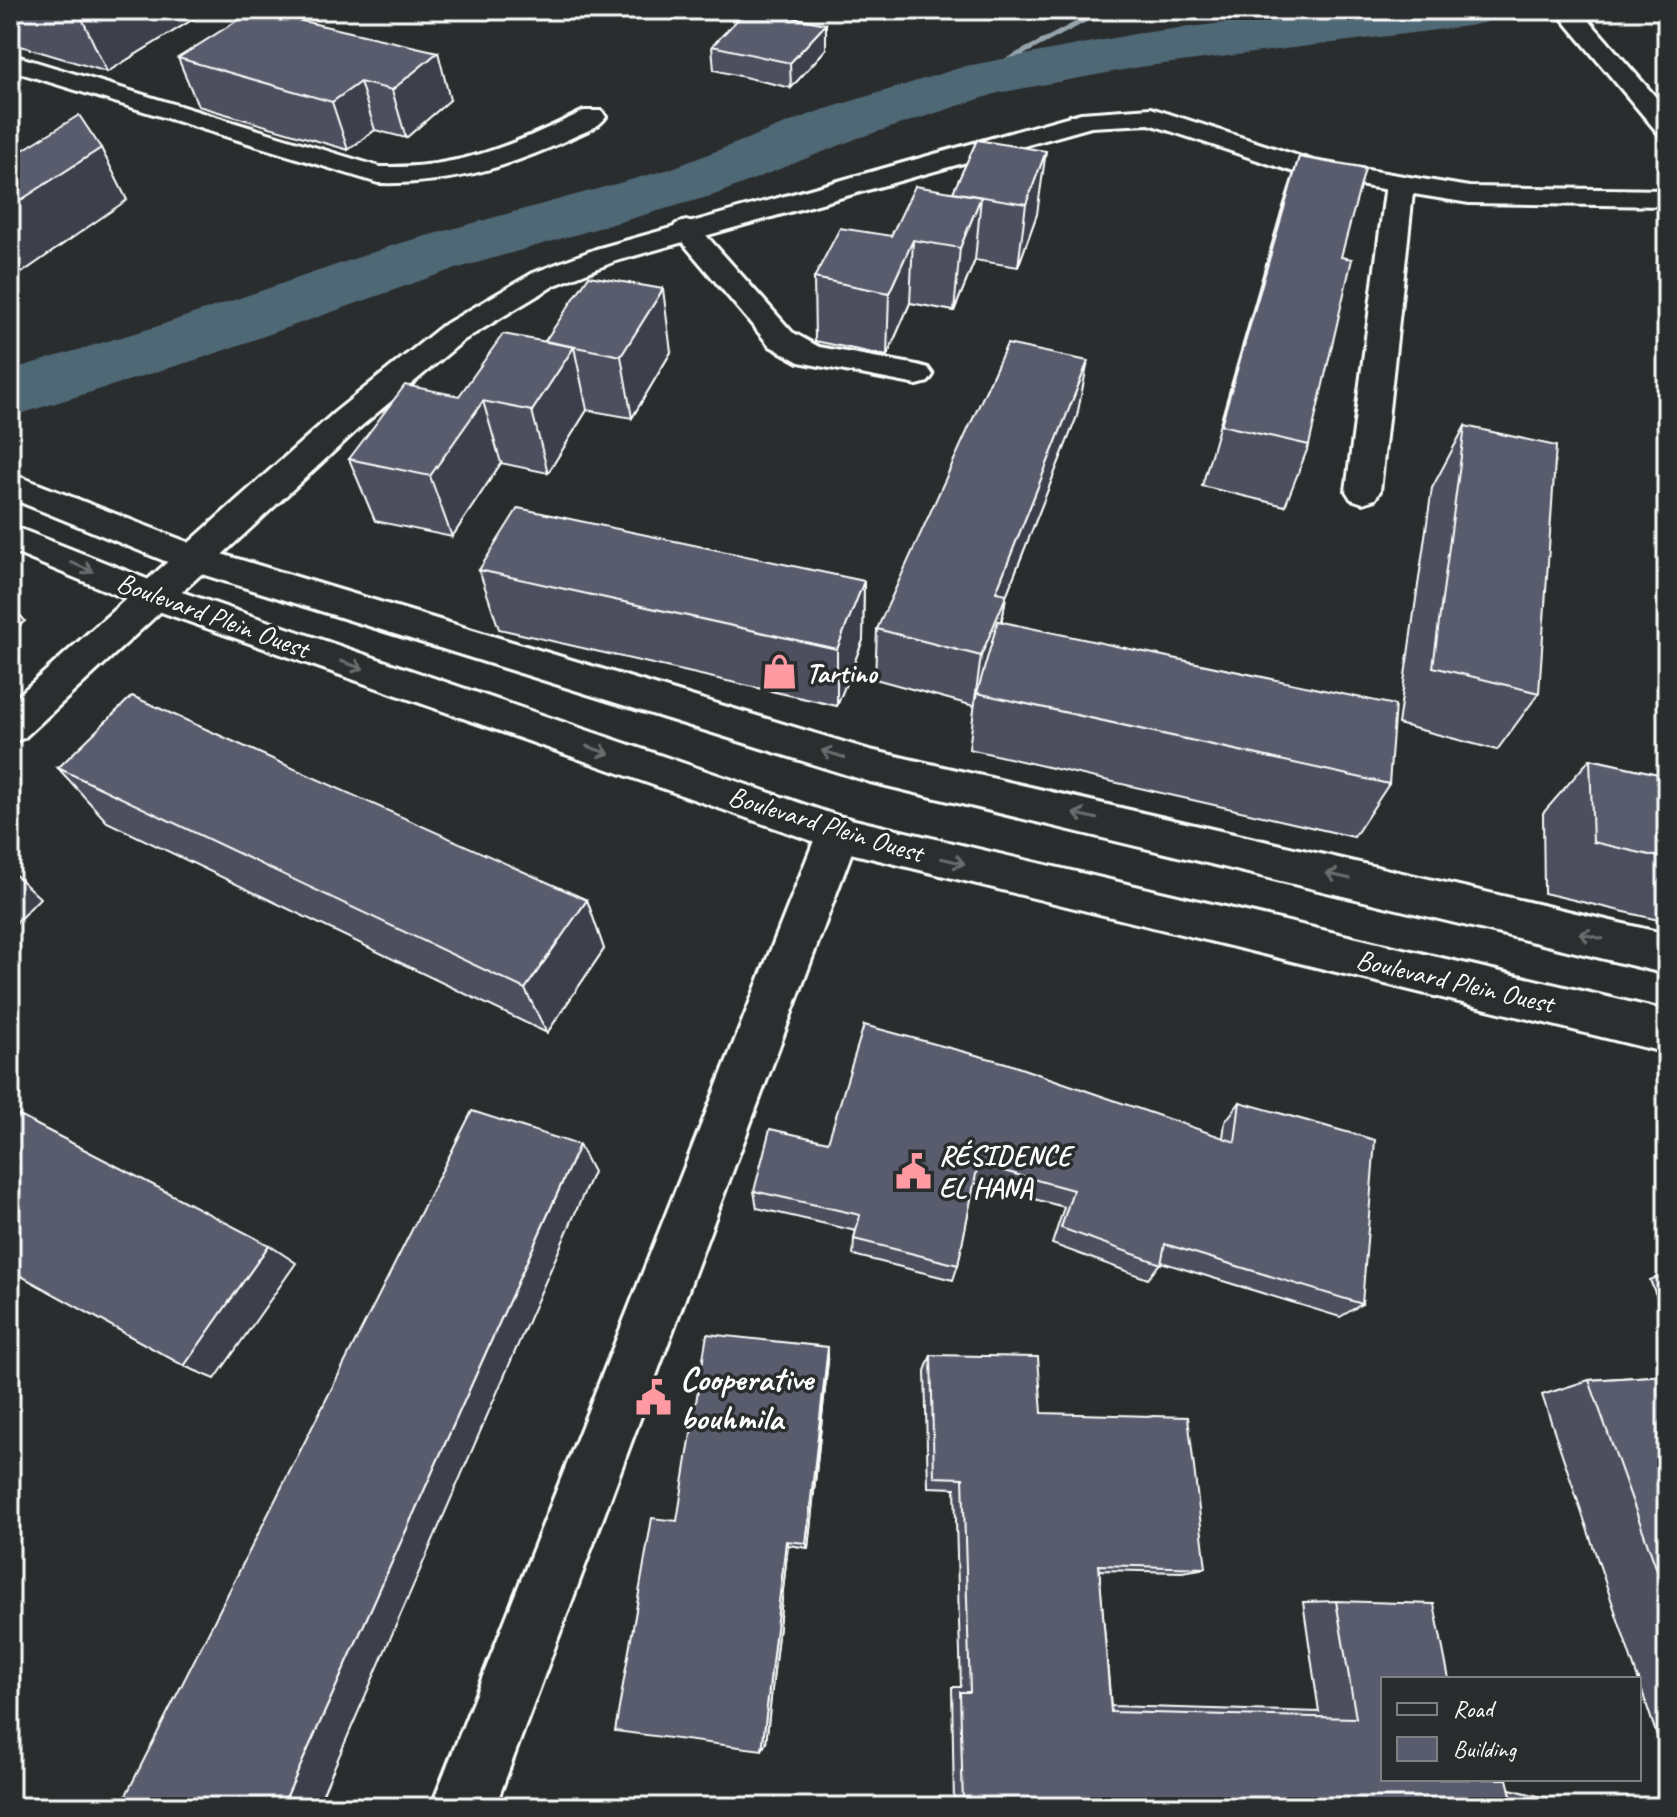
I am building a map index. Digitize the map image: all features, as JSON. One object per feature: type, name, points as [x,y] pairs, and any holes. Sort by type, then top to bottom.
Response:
[{"type":"street","points":[[1569,14],[1667,127]]},
{"type":"street","points":[[10,62],[378,175],[415,178],[461,172],[522,153],[593,117]]},
{"type":"street","points":[[10,727],[347,420],[453,333],[544,279],[606,255],[686,230],[1090,119],[1151,116],[1309,169],[1469,195],[1667,198]]},
{"type":"street","points":[[1363,491],[1400,184]]},
{"type":"street","points":[[686,230],[781,339],[810,355],[917,375]]},
{"type":"street","name":"Boulevard Plein Ouest","points":[[10,485],[195,559],[870,766],[1667,954]]},
{"type":"street","name":"Boulevard Plein Ouest","points":[[10,537],[154,596],[838,833],[1667,1032]]},
{"type":"street","points":[[463,1807],[838,833]]},
{"type":"building","points":[[254,10],[438,52],[392,90],[360,82],[332,102],[178,58]]},
{"type":"building","points":[[747,10],[826,24],[790,63],[712,46]]},
{"type":"building","points":[[79,115],[101,148],[10,207],[10,158]]},
{"type":"building","points":[[977,140],[1046,151],[1026,204],[953,192]]},
{"type":"building","points":[[1299,157],[1365,169],[1341,257],[1352,259],[1309,445],[1221,425]]},
{"type":"building","points":[[915,186],[981,197],[960,248],[913,240],[889,293],[814,278],[840,228],[891,236]]},
{"type":"building","points":[[589,276],[663,289],[621,356],[545,341]]},
{"type":"building","points":[[503,334],[574,347],[532,411],[483,401],[430,476],[349,459],[405,385],[459,396]]},
{"type":"building","points":[[1007,344],[1088,361],[996,592],[1007,594],[981,656],[877,629]]},
{"type":"building","points":[[1465,426],[1556,446],[1539,693],[1433,667]]},
{"type":"building","points":[[518,508],[864,581],[837,649],[479,570]]},
{"type":"building","points":[[998,621],[1395,705],[1389,784],[977,693]]},
{"type":"building","points":[[132,696],[587,900],[525,989],[58,768]]},
{"type":"building","points":[[1590,759],[1667,776],[1667,859],[1593,842]]},
{"type":"building","points":[[864,1025],[1006,1063],[1235,1142],[1240,1102],[1375,1140],[1362,1304],[1165,1244],[1161,1264],[1061,1228],[1073,1190],[978,1164],[958,1265],[854,1239],[860,1215],[754,1191],[770,1129],[828,1142]]},
{"type":"building","points":[[10,1111],[269,1245],[184,1366],[10,1270]]},
{"type":"building","points":[[472,1111],[579,1145],[282,1807],[120,1807]]},
{"type":"building","points":[[707,1334],[828,1347],[806,1543],[786,1541],[762,1750],[615,1731],[652,1518],[677,1521]]},
{"type":"building","points":[[931,1355],[1038,1357],[1042,1413],[1188,1417],[1206,1568],[1099,1565],[1111,1712],[1356,1718],[1336,1601],[1434,1604],[1449,1677],[1381,1677],[1381,1781],[1508,1781],[1512,1799],[1555,1800],[1557,1807],[963,1807],[960,1692],[970,1692],[963,1478],[934,1477]]},
{"type":"building","points":[[1667,1375],[1667,1598],[1589,1380]]},
{"type":"waterway","points":[[956,87],[1105,10]]},
{"type":"waterway","points":[[10,394],[180,342],[421,258],[692,182],[837,125],[987,78],[1140,50],[1468,10]]},
{"type":"place","name":"Tartino","points":[[780,672]]},
{"type":"place","name":"RÉSIDENCE EL HANA","points":[[913,1171]]},
{"type":"place","name":"Cooperative bouhmila","points":[[654,1398]]}]
